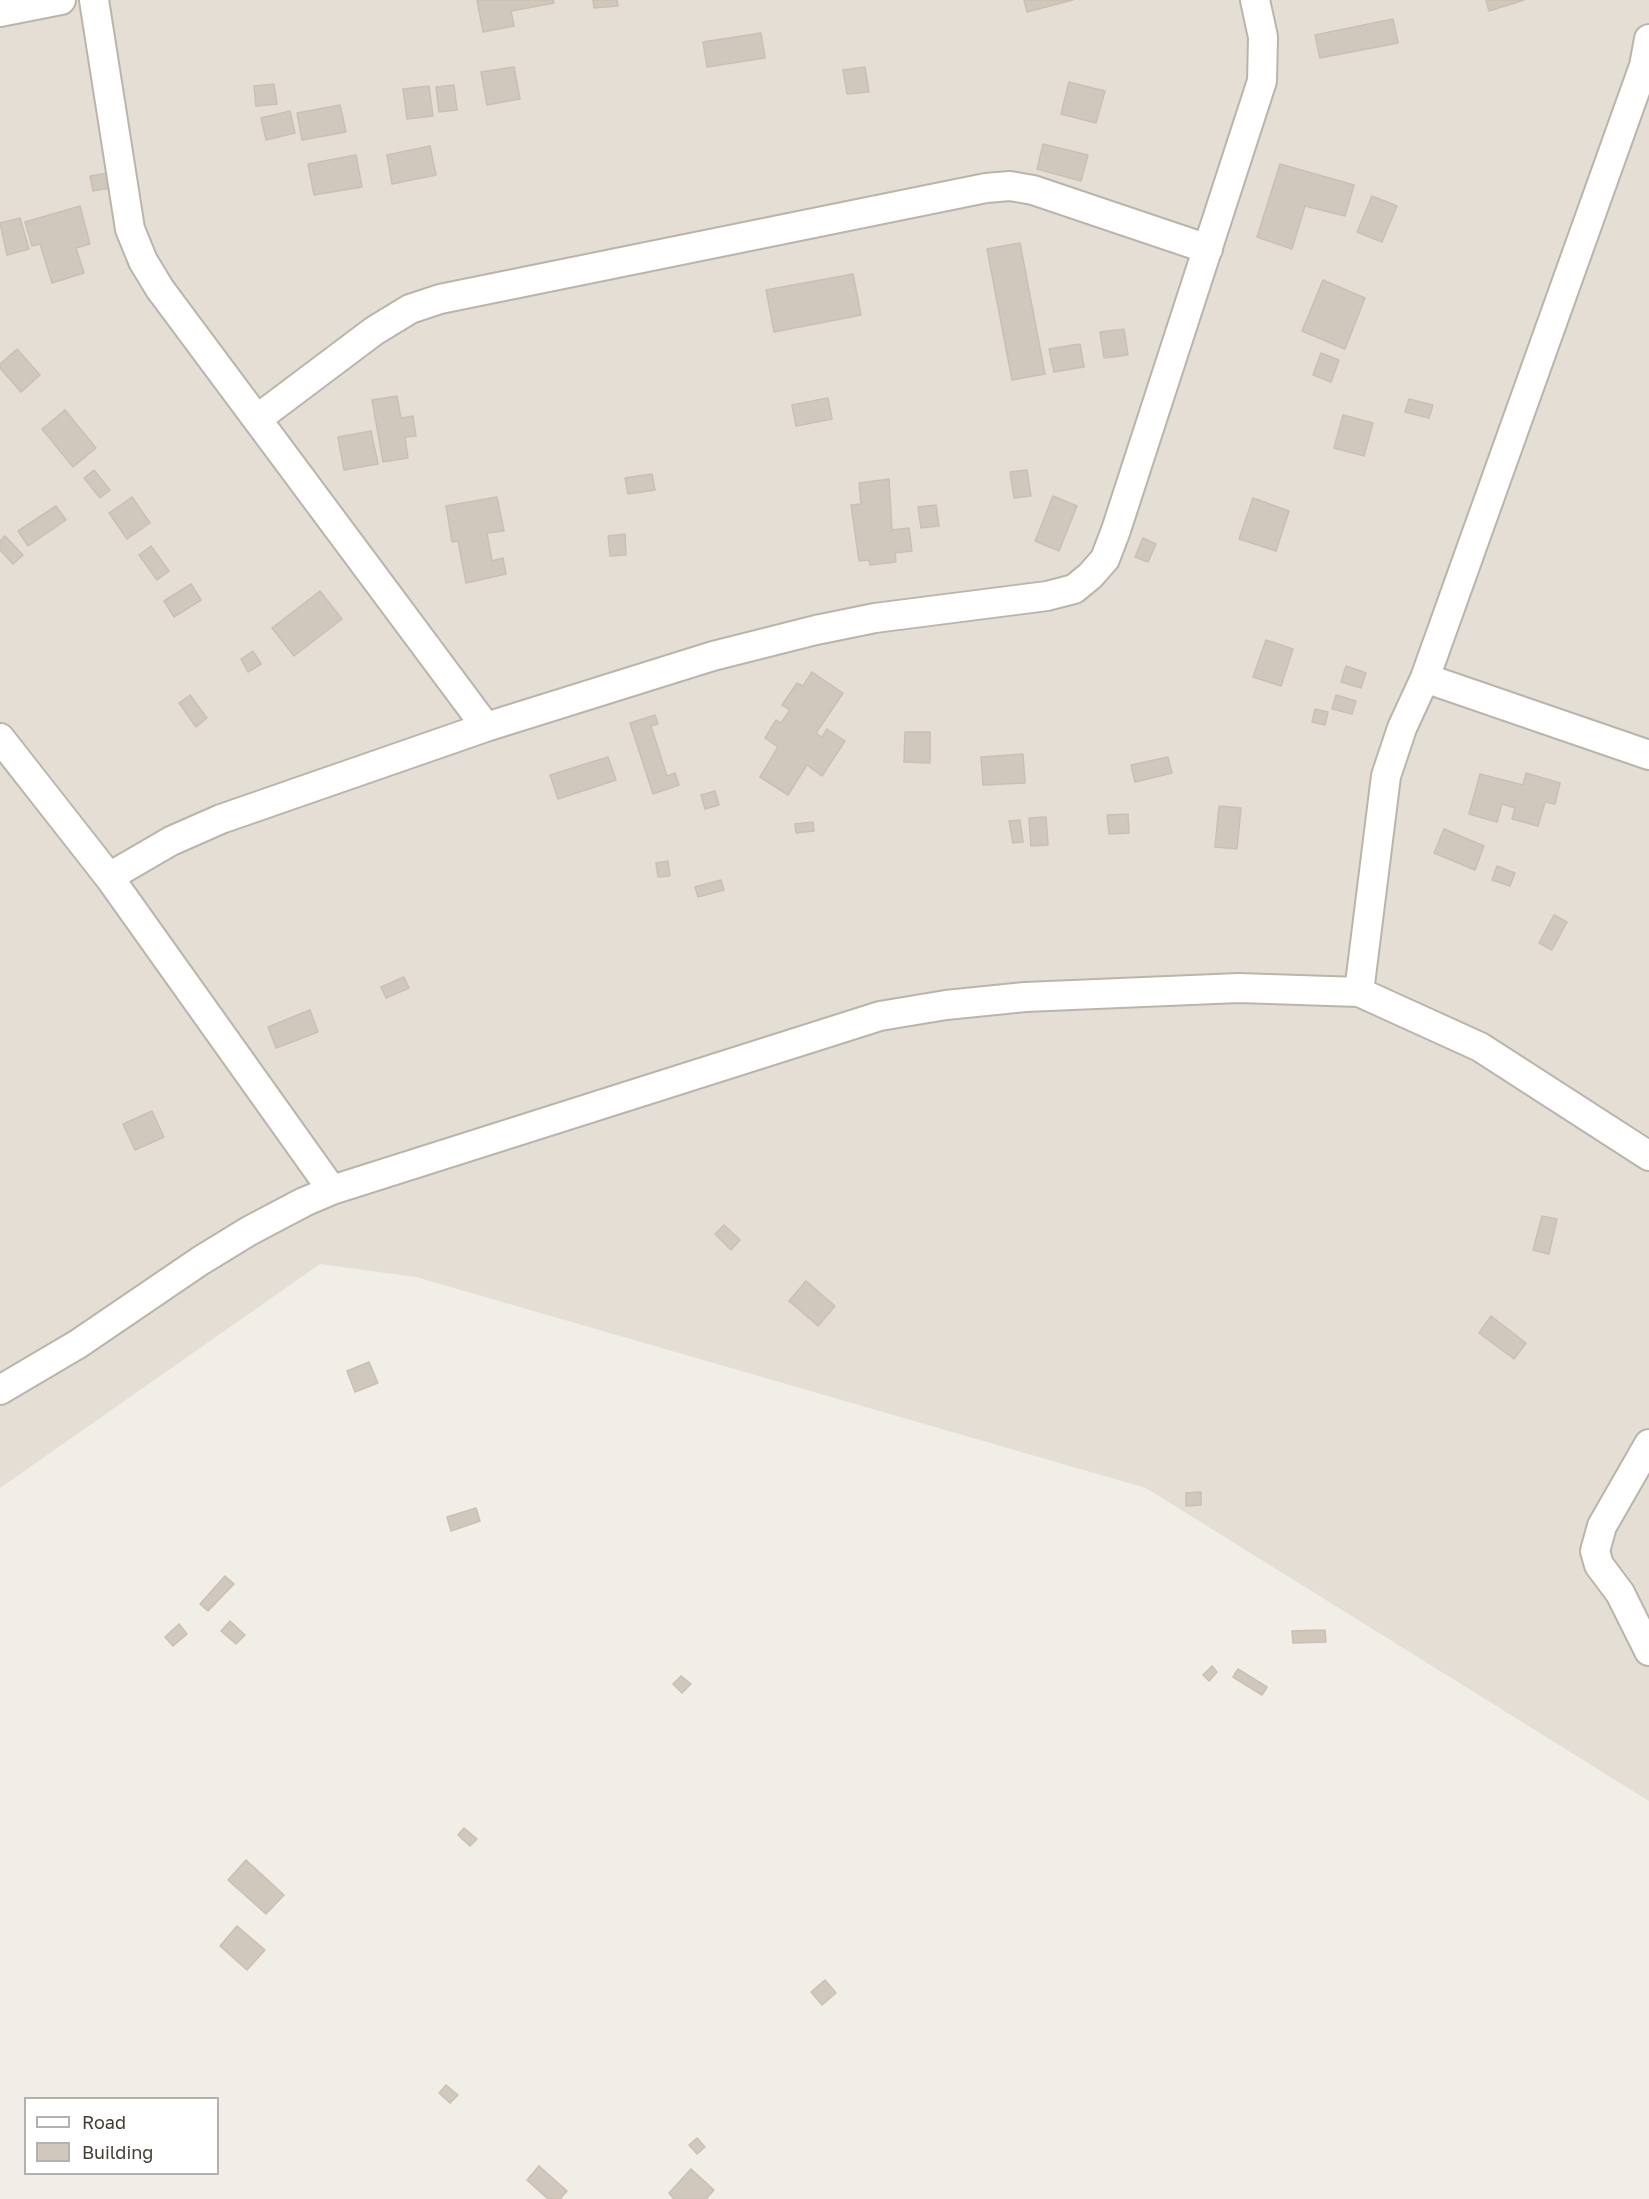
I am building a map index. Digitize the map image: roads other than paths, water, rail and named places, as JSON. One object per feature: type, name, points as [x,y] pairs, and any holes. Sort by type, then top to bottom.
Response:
[{"type":"street","points":[[0,12],[61,0]]},
{"type":"street","points":[[94,0],[118,159],[135,240],[143,261],[160,289],[486,727]]},
{"type":"street","points":[[109,877],[171,841],[221,819],[486,727],[713,656],[875,618],[1047,596],[1074,589],[1105,559],[1262,81],[1263,37],[1255,0]]},
{"type":"street","points":[[1359,992],[1386,776],[1402,728],[1425,678],[1644,66],[1649,39]]},
{"type":"street","points":[[257,419],[374,331],[410,309],[440,299],[986,188],[1010,186],[1033,190],[1208,249]]},
{"type":"street","points":[[1425,678],[1649,755]]},
{"type":"street","points":[[0,738],[109,877],[332,1190]]},
{"type":"street","points":[[0,1390],[78,1344],[249,1231],[332,1190],[880,1016],[946,1005],[1025,997],[1239,988],[1359,992],[1480,1047],[1649,1156]]},
{"type":"street","points":[[1649,1444],[1602,1526],[1595,1551],[1599,1565],[1620,1593],[1649,1651]]}]
